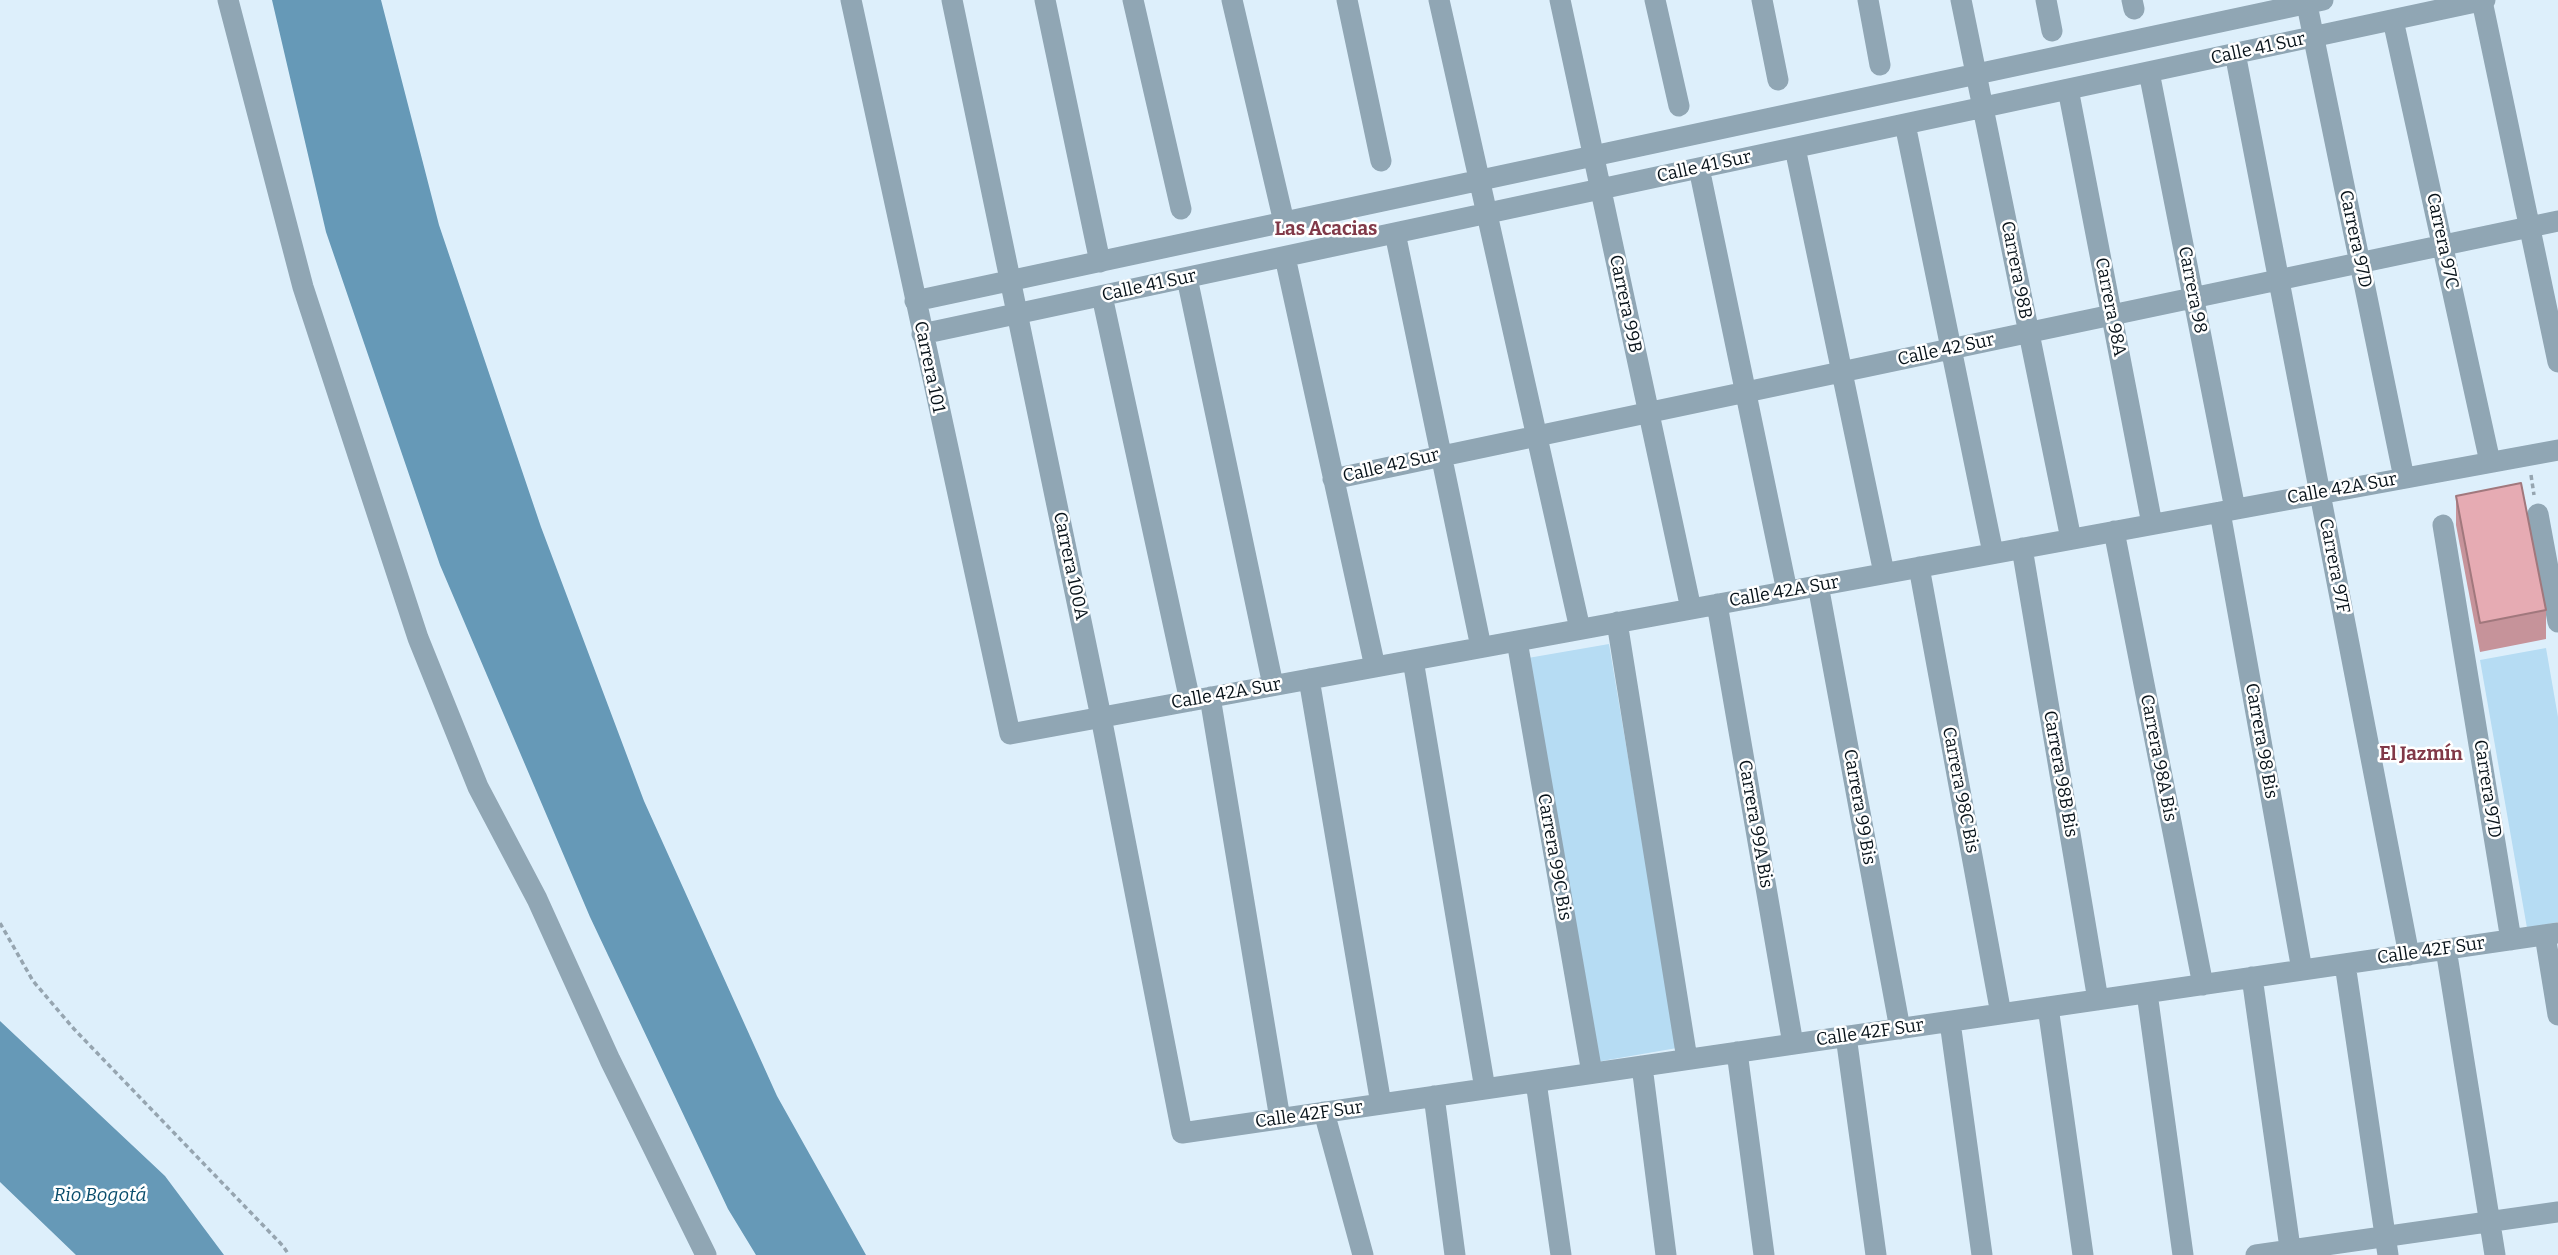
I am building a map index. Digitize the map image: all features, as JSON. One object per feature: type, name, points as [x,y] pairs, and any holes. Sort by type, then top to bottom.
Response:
[{"type":"street","points":[[228,0],[303,287],[418,638],[478,787],[537,899],[610,1060],[706,1255]]},
{"type":"street","name":"Carrera 101","points":[[851,0],[1010,734]]},
{"type":"street","name":"Carrera 100A","points":[[952,0],[1101,717],[1182,1133]]},
{"type":"street","points":[[1045,0],[1100,262]]},
{"type":"street","points":[[1133,0],[1181,209]]},
{"type":"street","points":[[1232,0],[1284,222]]},
{"type":"street","points":[[1347,0],[1381,161]]},
{"type":"street","points":[[1439,0],[1580,629]]},
{"type":"street","name":"Carrera 99B","points":[[1560,0],[1691,609]]},
{"type":"street","points":[[1655,0],[1679,106]]},
{"type":"street","points":[[1762,0],[1778,80]]},
{"type":"street","points":[[1868,0],[1880,65]]},
{"type":"street","name":"Carrera 98B","points":[[1961,0],[2071,539]]},
{"type":"street","points":[[2046,0],[2052,31]]},
{"type":"street","points":[[2483,0],[2558,362]]},
{"type":"street","name":"Calle 41 Sur","points":[[922,334],[2483,0]]},
{"type":"street","name":"Calle 41 Sur","points":[[915,301],[2312,1]]},
{"type":"street","name":"Carrera 97D","points":[[2312,1],[2314,37],[2404,478]]},
{"type":"street","name":"Carrera 97C","points":[[2393,20],[2490,462]]},
{"type":"street","name":"Carrera 97F","points":[[2235,54],[2409,955]]},
{"type":"street","name":"Carrera 98","points":[[2149,72],[2193,299],[2227,510]]},
{"type":"street","name":"Carrera 98A","points":[[2068,89],[2152,524]]},
{"type":"street","points":[[1905,124],[1993,553]]},
{"type":"street","points":[[1795,148],[1884,573]]},
{"type":"street","points":[[1699,168],[1787,591]]},
{"type":"street","name":"Calle 42 Sur","points":[[1334,479],[1441,454],[2112,316],[2558,220]]},
{"type":"street","points":[[1395,233],[1481,648]]},
{"type":"street","points":[[1284,257],[1375,667]]},
{"type":"street","points":[[1187,278],[1273,685]]},
{"type":"street","points":[[1102,296],[1200,699],[1280,1119]]},
{"type":"street","name":"Calle 42A Sur","points":[[1010,734],[2558,450]]},
{"type":"street","name":"Carrera 98 Bis","points":[[2227,510],[2302,970]]},
{"type":"street","points":[[2538,514],[2558,622]]},
{"type":"street","name":"Carrera 97D","points":[[2443,525],[2511,940]]},
{"type":"street","name":"Carrera 98A Bis","points":[[2114,531],[2203,985]]},
{"type":"street","name":"Carrera 98B Bis","points":[[2022,548],[2098,1000]]},
{"type":"street","name":"Carrera 98C Bis","points":[[1919,567],[2001,1014]]},
{"type":"street","name":"Carrera 99 Bis","points":[[1818,585],[1900,1029]]},
{"type":"street","name":"Carrera 99A Bis","points":[[1717,604],[1793,1044]]},
{"type":"street","points":[[1617,622],[1687,1059]]},
{"type":"street","name":"Carrera 99C Bis","points":[[1517,641],[1592,1073]]},
{"type":"street","points":[[1413,660],[1485,1089]]},
{"type":"street","points":[[1309,679],[1381,1104]]},
{"type":"street","points":[[2552,934],[2558,1015]]},
{"type":"street","name":"Calle 42F Sur","points":[[1182,1133],[2552,934]]},
{"type":"street","points":[[2445,949],[2495,1255]]},
{"type":"street","points":[[2345,964],[2386,1246]]},
{"type":"street","points":[[2252,977],[2290,1252]]},
{"type":"street","points":[[2147,992],[2183,1255]]},
{"type":"street","points":[[2048,1007],[2083,1255]]},
{"type":"street","points":[[1950,1022],[1982,1255]]},
{"type":"street","points":[[1846,1037],[1876,1255]]},
{"type":"street","points":[[1737,1052],[1765,1255]]},
{"type":"street","points":[[1642,1066],[1667,1255]]},
{"type":"street","points":[[1536,1082],[1561,1255]]},
{"type":"street","points":[[1434,1096],[1455,1255]]},
{"type":"street","points":[[1324,1112],[1363,1255]]},
{"type":"street","points":[[2256,1255],[2386,1246],[2489,1222],[2558,1212]]},
{"type":"path","points":[[2527,455],[2538,514]]},
{"type":"path","points":[[0,923],[33,981],[66,1019],[289,1255]]},
{"type":"shaded area","points":[[1609,644],[1677,1048],[1596,1062],[1528,658]]},
{"type":"shaded area","points":[[2546,648],[2558,717],[2558,922],[2527,928],[2480,660]]},
{"type":"water","points":[[272,0],[381,0],[439,225],[541,527],[644,801],[777,1096],[866,1255],[756,1255],[728,1209],[590,917],[440,565],[326,232]]},
{"type":"water","name":"Rio Bogotá","points":[[0,1021],[165,1176],[224,1255],[76,1255],[0,1182]]},
{"type":"building","points":[[2521,483],[2546,610],[2480,623],[2456,496]]},
{"type":"district","name":"Las Acacias","points":[[1326,230]]},
{"type":"district","name":"El Jazmín","points":[[2421,755]]}]
